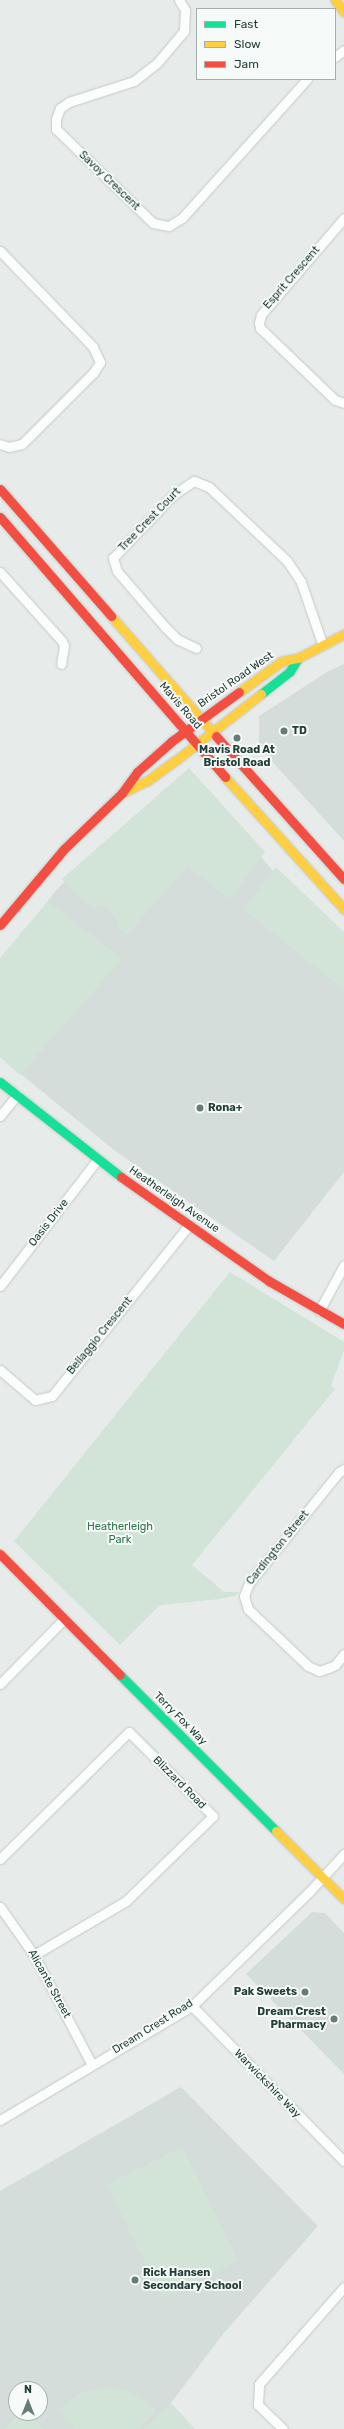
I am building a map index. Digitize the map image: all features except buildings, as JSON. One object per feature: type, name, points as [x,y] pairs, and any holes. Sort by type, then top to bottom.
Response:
[{"type":"street","name":"Savoy Crescent","points":[[179,0],[185,10],[184,31],[156,63],[134,81],[69,102],[60,108],[56,119],[56,129],[152,223],[169,226],[182,218],[306,80]]},
{"type":"street","points":[[335,0],[344,12]]},
{"type":"street","points":[[336,56],[344,50]]},
{"type":"street","name":"Esprit Crescent","points":[[344,218],[261,315],[259,323],[260,328],[335,400],[344,403]]},
{"type":"street","points":[[0,251],[93,347],[100,362],[94,372],[22,444],[10,447],[0,444]]},
{"type":"street","name":"Tree Crest Court","points":[[196,648],[177,639],[165,627],[117,571],[113,558],[173,495],[194,482],[209,487],[287,561],[301,582],[322,643]]},
{"type":"street","name":"Mavis Road","points":[[0,489],[344,879]]},
{"type":"street","name":"Mavis Road","points":[[0,517],[196,744],[344,909]]},
{"type":"street","points":[[0,572],[62,642],[64,646],[61,664]]},
{"type":"street","name":"Bristol Road West","points":[[0,925],[64,849],[122,793],[137,772],[202,718],[282,661],[298,658],[322,643],[344,634]]},
{"type":"street","name":"Bristol Road West","points":[[122,793],[147,781],[213,731],[290,671],[298,658]]},
{"type":"street","name":"Heatherleigh Avenue","points":[[0,1082],[97,1160],[188,1226],[319,1311],[344,1324]]},
{"type":"street","points":[[0,1116],[16,1095]]},
{"type":"street","name":"Oasis Drive","points":[[0,1286],[97,1160]]},
{"type":"street","name":"Bellaggio Crescent","points":[[0,1370],[35,1400],[52,1396],[188,1226]]},
{"type":"street","points":[[319,1311],[344,1265]]},
{"type":"street","name":"Cardington Street","points":[[344,1469],[338,1472],[249,1582],[244,1596],[248,1609],[308,1666],[319,1671],[335,1665],[344,1654]]},
{"type":"street","name":"Terry Fox Way","points":[[0,1554],[344,1899]]},
{"type":"street","points":[[0,1684],[64,1619]]},
{"type":"street","name":"Blizzard Road","points":[[0,1859],[129,1732],[213,1816],[126,1901],[34,1955]]},
{"type":"street","name":"Dream Crest Road","points":[[0,2120],[192,2006],[323,1878],[344,1854]]},
{"type":"street","name":"Alicante Street","points":[[0,1907],[34,1955],[92,2064]]},
{"type":"street","name":"Warwickshire Way","points":[[192,2006],[344,2161]]},
{"type":"street","points":[[283,2429],[258,2406],[259,2384],[344,2287]]},
{"type":"shaded area","points":[[344,664],[344,841],[259,747],[259,716],[327,672]]},
{"type":"shaded area","points":[[167,789],[208,794],[284,884],[344,940],[344,1172],[274,1261],[115,1151],[0,1057],[0,963],[57,889]]},
{"type":"shaded area","points":[[312,1912],[325,1913],[344,1933],[344,2074],[246,1974]]},
{"type":"shaded area","name":"Rick Hansen Secondary School","points":[[181,2087],[318,2226],[223,2334],[171,2403],[144,2429],[0,2429],[0,2191]]},
{"type":"green space","points":[[189,768],[265,852],[230,899],[187,867],[127,935],[119,929],[114,916],[102,905],[94,908],[81,900],[62,879]]},
{"type":"green space","points":[[276,867],[344,932],[344,990],[243,909]]},
{"type":"green space","points":[[48,901],[122,959],[20,1075],[0,1057],[0,958]]},
{"type":"green space","name":"Heatherleigh Park","points":[[230,1272],[344,1342],[344,1350],[331,1386],[335,1389],[192,1565],[224,1592],[239,1592],[235,1596],[220,1599],[160,1605],[120,1645],[14,1541]]},
{"type":"green space","points":[[183,2147],[238,2260],[162,2298],[107,2184]]},
{"type":"green space","points":[[107,2387],[126,2390],[142,2398],[156,2410],[138,2429],[75,2429],[59,2410],[72,2398],[89,2390]]},
{"type":"green space","points":[[171,2403],[195,2429],[144,2429]]},
{"type":"green space","points":[[12,2421],[36,2421],[44,2429],[4,2429]]},
{"type":"traffic: fast","points":[[261,694],[290,671],[298,658]]},
{"type":"traffic: fast","points":[[0,1082],[121,1177]]},
{"type":"traffic: fast","points":[[120,1675],[276,1831]]},
{"type":"traffic: slow","points":[[335,0],[344,12]]},
{"type":"traffic: slow","points":[[111,616],[216,736]]},
{"type":"traffic: slow","points":[[239,692],[282,661],[298,658],[344,634]]},
{"type":"traffic: slow","points":[[124,792],[147,781],[175,761],[261,694]]},
{"type":"traffic: slow","points":[[225,777],[344,909]]},
{"type":"traffic: slow","points":[[276,1831],[344,1899]]},
{"type":"traffic: jam","points":[[0,489],[111,616]]},
{"type":"traffic: jam","points":[[0,517],[225,777]]},
{"type":"traffic: jam","points":[[0,925],[64,849],[122,793],[137,772],[172,741],[239,692]]},
{"type":"traffic: jam","points":[[216,736],[344,879]]},
{"type":"traffic: jam","points":[[121,1177],[269,1281],[344,1324]]},
{"type":"traffic: jam","points":[[0,1554],[120,1675]]},
{"type":"place","name":"TD","points":[[284,731]]},
{"type":"place","name":"Mavis Road At Bristol Road","points":[[237,738]]},
{"type":"place","name":"Rona+","points":[[200,1108]]},
{"type":"place","name":"Pak Sweets","points":[[305,1992]]},
{"type":"place","name":"Dream Crest Pharmacy","points":[[334,2019]]},
{"type":"place","name":"Rick Hansen Secondary School","points":[[135,2280]]}]
